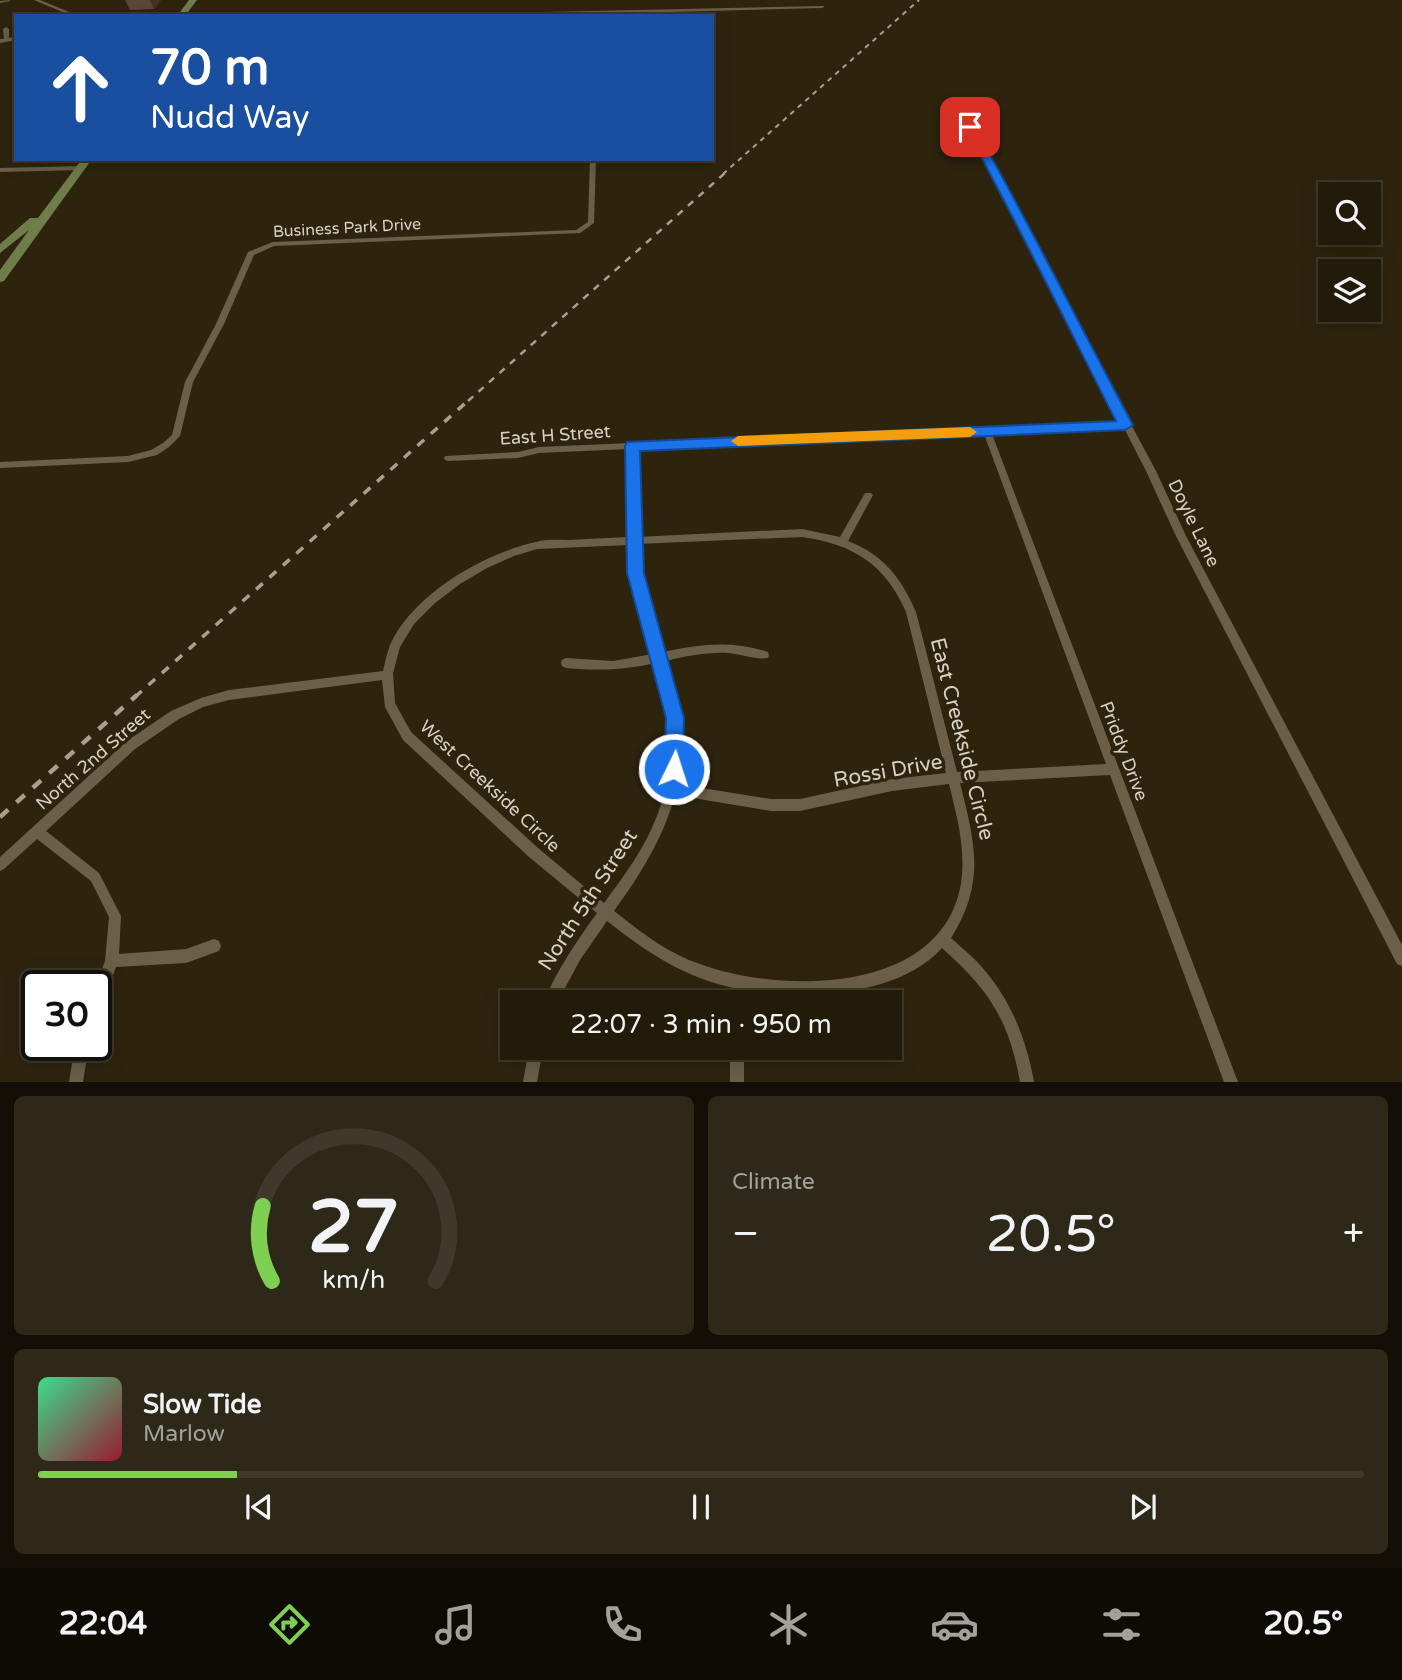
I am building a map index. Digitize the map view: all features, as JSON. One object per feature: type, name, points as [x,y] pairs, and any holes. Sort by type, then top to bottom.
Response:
[{"type":"main road","points":[[0,278],[84,163]]},
{"type":"main road","points":[[0,250],[52,205]]},
{"type":"street","points":[[0,2],[8,0]]},
{"type":"street","points":[[36,0],[72,14]]},
{"type":"street","points":[[746,0],[747,8]]},
{"type":"street","points":[[596,14],[822,7]]},
{"type":"street","points":[[6,29],[7,40]]},
{"type":"street","points":[[0,41],[14,38]]},
{"type":"street","name":"Doyle Lane","points":[[989,109],[972,121],[970,127],[1040,255],[1055,290],[1402,959]]},
{"type":"street","name":"Business Park Drive","points":[[0,465],[128,459],[154,453],[166,445],[178,430],[189,382],[195,369],[220,324],[247,262],[256,250],[273,244],[578,232],[589,226],[592,220],[593,161]]},
{"type":"street","points":[[0,170],[84,163]]},
{"type":"street","name":"East H Street","points":[[448,458],[518,454],[539,450],[1125,425]]},
{"type":"street","name":"Priddy Drive","points":[[987,431],[1231,1082]]},
{"type":"street","name":"North 5th Street","points":[[557,990],[572,961],[637,869],[653,838],[671,789],[676,750],[675,718],[639,588],[634,540],[632,446]]},
{"type":"street","points":[[843,541],[868,495]]},
{"type":"street","name":"East Creekside Circle","points":[[606,913],[654,949],[679,963],[746,983],[777,988],[811,988],[872,979],[903,970],[943,940],[961,910],[970,867],[970,847],[905,597],[893,576],[884,567],[843,541],[802,533],[634,540]]},
{"type":"street","name":"West Creekside Circle","points":[[606,913],[579,893],[407,736],[390,704],[387,675],[394,646],[423,606],[487,562],[505,553],[537,545],[634,540]]},
{"type":"street","points":[[566,663],[618,665],[688,649],[748,650],[764,655]]},
{"type":"street","name":"North 2nd Street","points":[[0,865],[140,737],[186,709],[229,695],[387,675]]},
{"type":"street","name":"Rossi Drive","points":[[671,789],[771,805],[800,805],[892,785],[1112,769]]},
{"type":"street","points":[[37,831],[94,877],[115,916],[112,961],[109,970]]},
{"type":"street","points":[[943,940],[983,978],[1012,1025],[1025,1063],[1027,1082]]},
{"type":"street","points":[[112,961],[186,956],[214,946]]},
{"type":"street","points":[[745,990],[746,983]]},
{"type":"street","points":[[530,1082],[534,1060]]},
{"type":"street","points":[[737,1060],[737,1082]]},
{"type":"street","points":[[76,1082],[79,1061]]},
{"type":"railway","points":[[723,174],[919,0]]},
{"type":"railway","points":[[468,401],[725,173]]},
{"type":"railway","points":[[135,697],[470,399]]},
{"type":"railway","points":[[0,817],[137,695]]},
{"type":"slow traffic","points":[[738,441],[970,432]]},
{"type":"route","points":[[674,769],[675,718],[635,573],[632,446],[1125,425],[1055,290],[1040,255],[970,127]]}]
